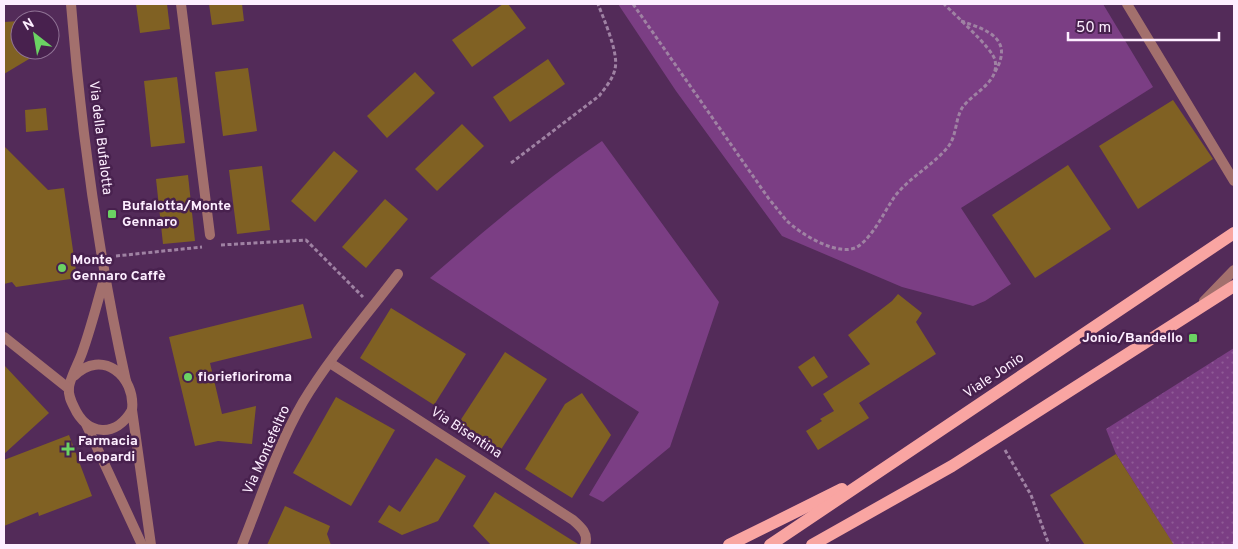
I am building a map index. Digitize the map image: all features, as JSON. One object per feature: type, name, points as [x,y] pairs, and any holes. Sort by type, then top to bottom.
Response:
[{"type":"main road","name":"Viale Jonio","points":[[770,545],[1234,233]]},
{"type":"main road","points":[[812,545],[952,466],[1234,286]]},
{"type":"main road","points":[[729,545],[887,467]]},
{"type":"street","name":"Via della Bufalotta","points":[[71,4],[75,52],[95,208],[105,275],[126,381]]},
{"type":"street","points":[[182,4],[210,235]]},
{"type":"street","points":[[1127,4],[1234,180]]},
{"type":"street","points":[[1193,312],[1234,270]]},
{"type":"street","name":"Via Montefeltro","points":[[242,545],[277,457],[309,393],[398,274]]},
{"type":"street","points":[[105,275],[93,320],[68,388],[74,409],[86,424],[142,545]]},
{"type":"street","points":[[4,336],[68,388]]},
{"type":"street","name":"Via Bisentina","points":[[330,363],[573,520],[584,531],[587,540],[585,545]]},
{"type":"street","points":[[74,376],[79,370],[91,365],[104,365],[115,369],[126,381],[132,398],[132,410],[151,545]]},
{"type":"street","points":[[86,424],[101,431],[107,430],[121,424],[132,410]]},
{"type":"path","points":[[511,163],[599,96],[610,82],[615,69],[616,56],[598,4]]},
{"type":"path","points":[[633,4],[769,199],[787,220],[803,233],[837,250],[847,251],[858,247],[870,236],[896,195],[949,146],[963,107],[990,82],[1000,63],[1002,53],[1000,44],[991,34],[960,20]]},
{"type":"path","points":[[944,4],[988,49],[995,59],[995,72]]},
{"type":"path","points":[[217,245],[306,240],[373,307]]},
{"type":"path","points":[[103,258],[208,246]]},
{"type":"path","points":[[998,436],[1031,495],[1049,545]]},
{"type":"shaded area","points":[[618,4],[1103,4],[1153,87],[961,208],[1011,284],[985,301],[973,306],[902,287],[782,236],[676,91]]},
{"type":"shaded area","points":[[602,141],[719,302],[670,447],[603,502],[589,495],[639,412],[430,278],[535,190]]},
{"type":"shaded area","points":[[1234,348],[1234,545],[1164,545],[1171,541],[1116,454],[1106,429]]},
{"type":"building","points":[[136,4],[167,4],[170,29],[140,33]]},
{"type":"building","points":[[209,4],[242,4],[244,21],[212,25]]},
{"type":"building","points":[[503,4],[508,4],[526,28],[472,67],[452,40]]},
{"type":"building","points":[[4,22],[10,22],[10,60],[27,60],[4,74]]},
{"type":"building","points":[[548,59],[565,84],[510,122],[493,97]]},
{"type":"building","points":[[248,68],[257,131],[223,136],[215,72]]},
{"type":"building","points":[[415,72],[435,93],[387,138],[367,116]]},
{"type":"building","points":[[177,77],[185,143],[151,147],[144,81]]},
{"type":"building","points":[[1173,100],[1213,159],[1138,209],[1099,146]]},
{"type":"building","points":[[46,108],[48,130],[26,132],[25,110]]},
{"type":"building","points":[[462,124],[484,146],[437,191],[415,169]]},
{"type":"building","points":[[4,146],[48,190],[64,188],[77,278],[16,287],[12,282],[4,284]]},
{"type":"building","points":[[334,151],[358,171],[315,222],[291,201]]},
{"type":"building","points":[[1068,165],[1111,229],[1035,278],[992,215]]},
{"type":"building","points":[[262,166],[270,230],[237,234],[229,170]]},
{"type":"building","points":[[188,175],[195,241],[163,244],[156,179]]},
{"type":"building","points":[[385,199],[408,219],[366,268],[342,247]]},
{"type":"building","points":[[898,294],[922,313],[916,322],[936,354],[859,403],[869,418],[818,450],[806,431],[822,421],[820,419],[834,411],[823,394],[870,364],[848,335],[892,301]]},
{"type":"building","points":[[303,304],[312,338],[210,363],[222,414],[256,406],[252,444],[218,441],[195,446],[169,337]]},
{"type":"building","points":[[391,308],[466,354],[434,405],[360,358]]},
{"type":"building","points":[[505,352],[547,379],[500,451],[458,424]]},
{"type":"building","points":[[814,356],[828,377],[812,387],[798,367]]},
{"type":"building","points":[[4,365],[49,413],[4,454]]},
{"type":"building","points":[[582,393],[611,435],[572,498],[525,469],[565,404]]},
{"type":"building","points":[[336,397],[395,430],[351,506],[293,473]]},
{"type":"building","points":[[69,435],[92,496],[39,516],[38,512],[4,526],[4,460]]},
{"type":"building","points":[[1116,454],[1174,545],[1085,545],[1050,495]]},
{"type":"building","points":[[436,458],[466,476],[438,521],[402,535],[378,522],[389,505],[400,512]]},
{"type":"building","points":[[495,492],[578,545],[491,545],[473,526]]},
{"type":"building","points":[[285,506],[330,526],[327,534],[331,545],[267,545]]},
{"type":"place","name":"Bufalotta/Monte Gennaro","points":[[112,214]]},
{"type":"place","name":"Monte Gennaro Caffè","points":[[62,268]]},
{"type":"place","name":"Jonio/Bandello","points":[[1193,338]]},
{"type":"place","name":"fioriefioriroma","points":[[188,377]]},
{"type":"place","name":"Farmacia Leopardi","points":[[68,449]]}]
